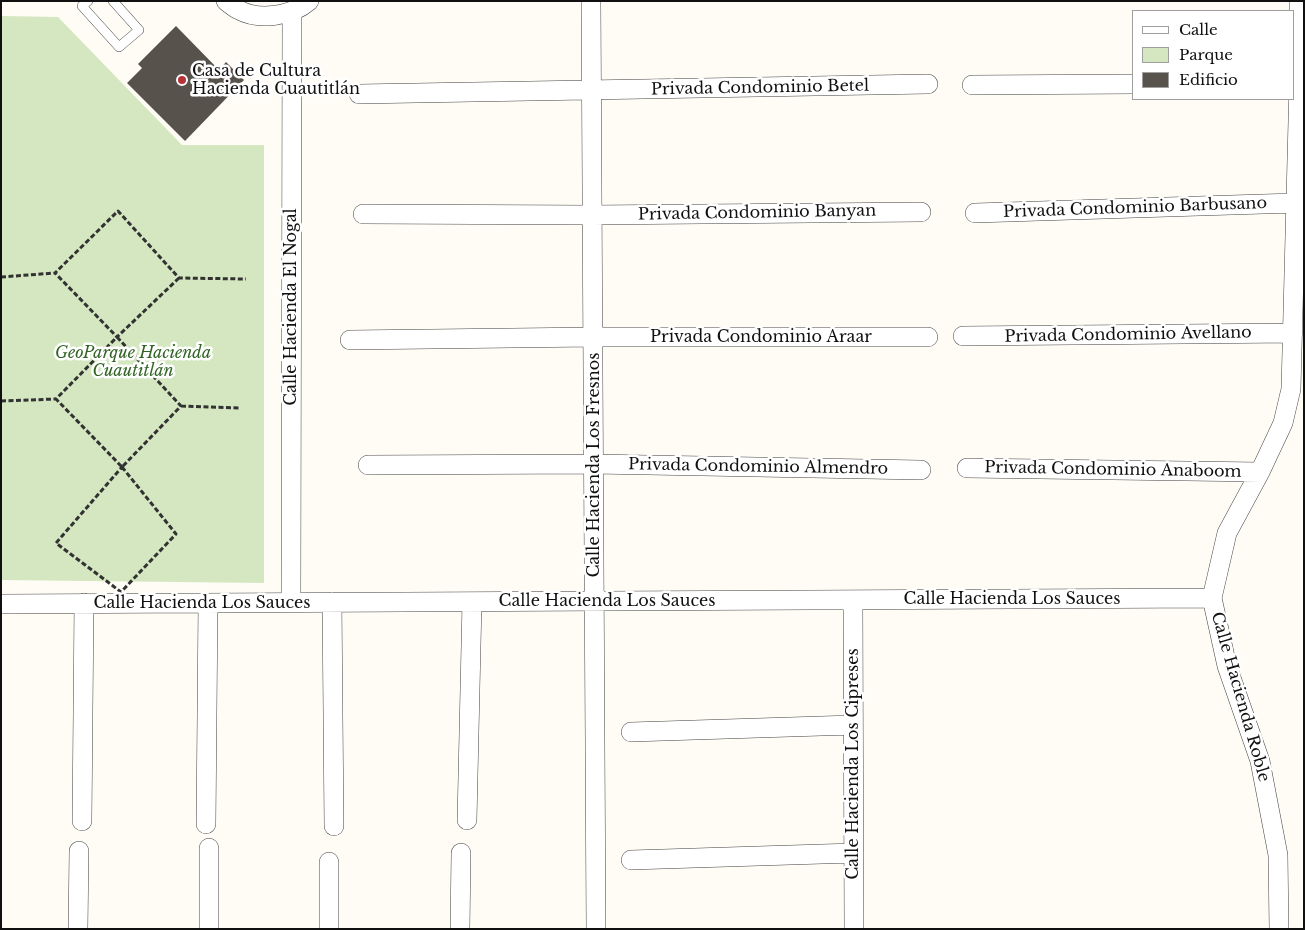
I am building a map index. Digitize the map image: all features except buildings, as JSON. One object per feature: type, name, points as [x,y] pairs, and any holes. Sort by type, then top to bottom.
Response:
[{"type":"street","points":[[226,1],[240,11],[266,17],[292,12],[309,1]]},
{"type":"street","name":"Calle Hacienda Los Fresnos","points":[[591,1],[596,929]]},
{"type":"street","name":"Calle Hacienda Roble","points":[[1279,929],[1278,855],[1262,770],[1227,666],[1212,598],[1227,533],[1283,424],[1291,389],[1299,1]]},
{"type":"street","name":"Calle Hacienda El Nogal","points":[[291,602],[292,12]]},
{"type":"street","name":"Privada Condominio Betel","points":[[359,94],[928,84]]},
{"type":"street","points":[[972,85],[1132,84]]},
{"type":"street","name":"Privada Condominio Barbusano","points":[[975,213],[1296,203]]},
{"type":"street","name":"Privada Condominio Banyan","points":[[364,214],[592,215],[921,212]]},
{"type":"street","name":"Privada Condominio Avellano","points":[[963,336],[1293,333]]},
{"type":"street","name":"Privada Condominio Araar","points":[[350,340],[928,336]]},
{"type":"street","name":"Privada Condominio Almendro","points":[[368,465],[594,464],[921,470]]},
{"type":"street","name":"Privada Condominio Anaboom","points":[[967,468],[1260,472]]},
{"type":"street","name":"Calle Hacienda Los Sauces","points":[[1,604],[1212,598]]},
{"type":"street","name":"Calle Hacienda Los Cipreses","points":[[853,600],[854,929]]},
{"type":"street","points":[[206,824],[208,602]]},
{"type":"street","points":[[332,602],[334,826]]},
{"type":"street","points":[[467,820],[472,602]]},
{"type":"street","points":[[82,821],[84,603]]},
{"type":"street","points":[[631,732],[853,725]]},
{"type":"street","points":[[209,848],[209,929]]},
{"type":"street","points":[[78,929],[79,851]]},
{"type":"street","points":[[460,929],[461,853]]},
{"type":"street","points":[[630,860],[854,854]]},
{"type":"street","points":[[329,862],[329,929]]},
{"type":"lane","points":[[88,1],[82,6],[119,47],[139,30],[113,1]]},
{"type":"path","points":[[1,277],[54,273],[118,211],[179,278]]},
{"type":"path","points":[[54,273],[117,337],[180,406],[241,408]]},
{"type":"path","points":[[1,401],[56,399],[179,278],[246,279]]},
{"type":"path","points":[[56,399],[122,467],[176,534],[121,592],[56,542],[122,467],[180,406]]},
{"type":"green space","name":"GeoParque Hacienda Cuautitlán","points":[[1,16],[58,17],[182,145],[264,145],[264,583],[1,580]]},
{"type":"place","name":"Casa de Cultura Hacienda Cuautitlán","points":[[182,80]]}]
